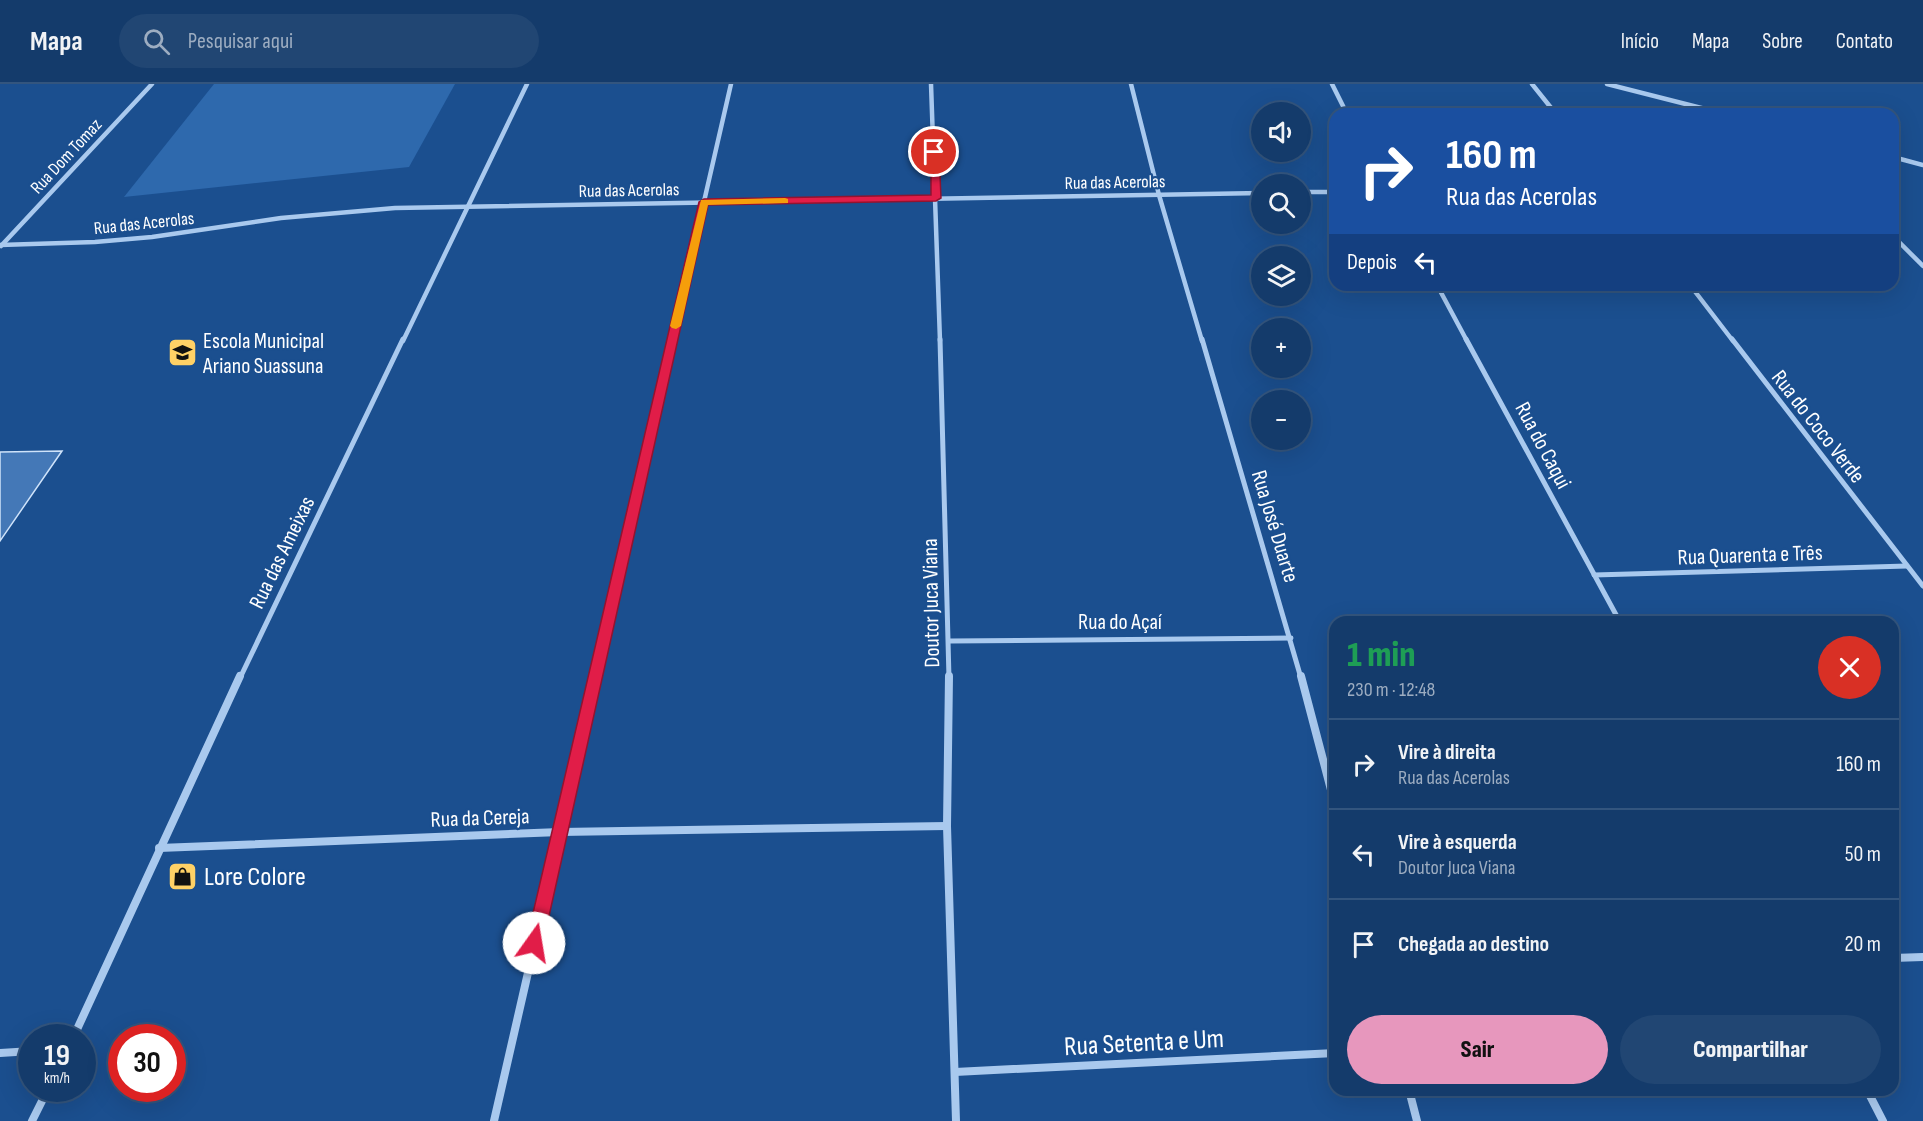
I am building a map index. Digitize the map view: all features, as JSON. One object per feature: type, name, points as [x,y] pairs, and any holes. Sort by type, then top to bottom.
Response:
[{"type":"street","name":"Rua Dom Tomaz","points":[[1,246],[152,84]]},
{"type":"street","name":"Rua das Ameixas","points":[[79,1024],[159,848],[527,84]]},
{"type":"street","points":[[494,1121],[731,84]]},
{"type":"street","name":"Doutor Juca Viana","points":[[931,84],[950,641],[947,826],[956,1121]]},
{"type":"street","name":"Rua José Duarte","points":[[1131,84],[1159,195],[1291,638],[1329,782]]},
{"type":"street","points":[[1332,84],[1344,108]]},
{"type":"street","points":[[1532,84],[1551,108]]},
{"type":"street","points":[[1607,84],[1701,108]]},
{"type":"street","points":[[1899,159],[1923,165]]},
{"type":"street","points":[[1311,192],[1329,192]]},
{"type":"street","name":"Rua das Acerolas","points":[[1,246],[152,237],[281,218],[344,212],[704,202],[1251,193]]},
{"type":"street","points":[[1899,242],[1923,266]]},
{"type":"street","name":"Rua do Caqui","points":[[1440,291],[1617,616]]},
{"type":"street","name":"Rua do Coco Verde","points":[[1695,291],[1923,586]]},
{"type":"street","name":"Rua Quarenta e Três","points":[[1594,575],[1906,566]]},
{"type":"street","name":"Rua do Açaí","points":[[950,641],[1291,638]]},
{"type":"street","name":"Rua da Cereja","points":[[159,848],[560,832],[947,826]]},
{"type":"street","points":[[1899,958],[1923,957]]},
{"type":"street","points":[[0,1053],[18,1052]]},
{"type":"street","name":"Rua Setenta e Um","points":[[955,1072],[1329,1053]]},
{"type":"street","points":[[1411,1096],[1418,1121]]},
{"type":"street","points":[[1870,1096],[1883,1121]]},
{"type":"street","points":[[32,1121],[42,1102]]},
{"type":"shaded area","points":[[214,84],[455,84],[409,167],[124,197]]},
{"type":"building","points":[[62,451],[0,541],[0,452]]},
{"type":"slow traffic","points":[[676,326],[704,202],[785,201]]},
{"type":"place","name":"Escola Municipal Ariano Suassuna","points":[[182,353]]},
{"type":"place","name":"Lore Colore","points":[[183,876]]},
{"type":"route","points":[[534,943],[704,202],[936,198],[934,152]]}]
